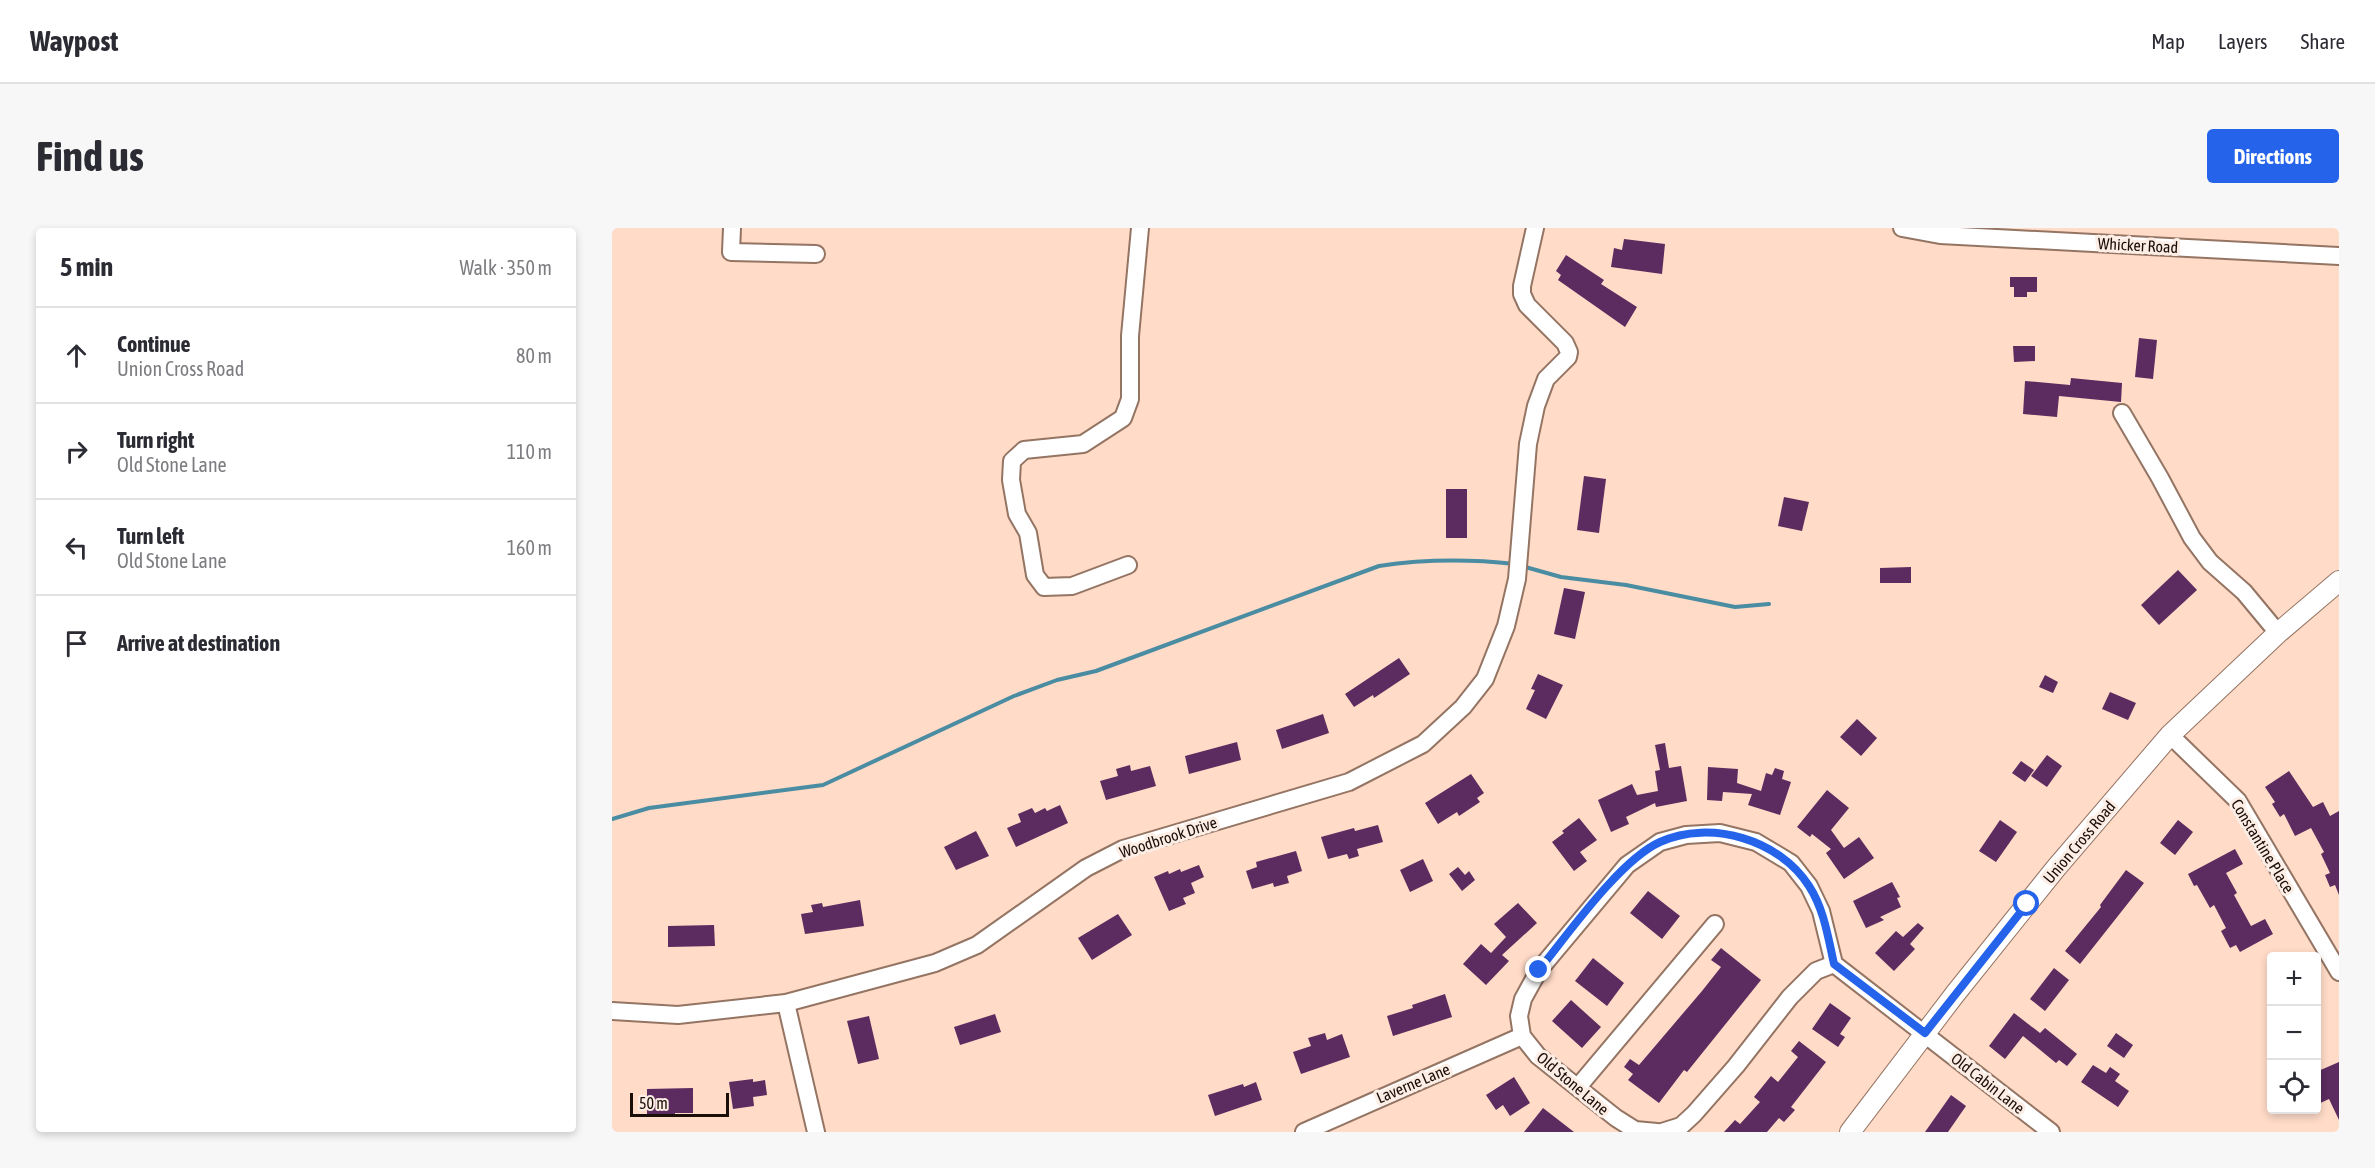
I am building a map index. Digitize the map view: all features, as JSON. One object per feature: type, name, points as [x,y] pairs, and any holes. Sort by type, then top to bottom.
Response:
[{"type":"main road","name":"Union Cross Road","points":[[1850,1132],[2056,867],[2170,735],[2278,633],[2339,581]]},
{"type":"street","points":[[732,228],[731,252],[816,254]]},
{"type":"street","points":[[1128,565],[1072,586],[1044,587],[1035,575],[1028,533],[1017,514],[1011,480],[1012,461],[1024,450],[1083,444],[1123,418],[1130,399],[1130,336],[1140,228]]},
{"type":"street","name":"Woodbrook Drive","points":[[612,1011],[678,1015],[786,1004],[935,963],[977,945],[1086,868],[1123,849],[1349,782],[1423,744],[1463,707],[1485,679],[1506,626],[1517,579],[1528,444],[1536,406],[1546,379],[1568,357],[1569,352],[1565,343],[1527,305],[1522,294],[1535,228]]},
{"type":"street","name":"Whicker Road","points":[[1902,228],[1940,235],[2339,256]]},
{"type":"street","points":[[2122,413],[2192,538],[2210,562],[2244,592],[2278,633]]},
{"type":"street","name":"Constantine Place","points":[[2170,735],[2238,801],[2339,972]]},
{"type":"street","points":[[1522,1036],[1519,1016],[1523,999],[1539,970],[1627,865],[1660,842],[1686,835],[1720,833],[1756,842],[1791,863],[1809,886],[1821,910],[1834,964],[1925,1033]]},
{"type":"street","points":[[1578,1087],[1715,924]]},
{"type":"street","points":[[1662,1132],[1681,1126],[1694,1114],[1736,1066],[1790,997],[1816,971],[1834,964]]},
{"type":"street","points":[[786,1004],[816,1132]]},
{"type":"street","name":"Old Cabin Lane","points":[[1925,1033],[2051,1132]]},
{"type":"street","name":"Old Stone Lane","points":[[1522,1036],[1538,1056],[1616,1118],[1635,1130],[1657,1132]]},
{"type":"street","name":"Laverne Lane","points":[[1304,1132],[1522,1036]]},
{"type":"building","points":[[1624,239],[1665,244],[1662,274],[1611,267],[1614,248],[1622,250]]},
{"type":"building","points":[[1566,255],[1604,280],[1601,284],[1637,307],[1625,327],[1558,280],[1561,275],[1556,271]]},
{"type":"building","points":[[2010,277],[2037,277],[2037,292],[2027,292],[2027,297],[2014,297],[2014,287],[2010,287]]},
{"type":"building","points":[[2139,338],[2157,340],[2153,379],[2135,377]]},
{"type":"building","points":[[2013,346],[2035,346],[2035,361],[2014,362]]},
{"type":"building","points":[[2071,378],[2122,383],[2121,402],[2059,396],[2057,417],[2023,414],[2025,381],[2070,385]]},
{"type":"building","points":[[1584,476],[1606,479],[1599,533],[1577,530]]},
{"type":"building","points":[[1446,489],[1467,489],[1467,538],[1446,538]]},
{"type":"building","points":[[1784,497],[1809,502],[1802,531],[1778,526]]},
{"type":"building","points":[[1911,567],[1911,583],[1880,583],[1880,568]]},
{"type":"building","points":[[2178,570],[2197,590],[2159,625],[2141,605]]},
{"type":"building","points":[[1564,588],[1585,592],[1575,639],[1554,634]]},
{"type":"building","points":[[1399,658],[1410,674],[1374,698],[1373,695],[1354,707],[1345,694]]},
{"type":"building","points":[[1538,674],[1563,685],[1546,719],[1526,709],[1535,690],[1531,689]]},
{"type":"building","points":[[2045,675],[2058,682],[2053,693],[2039,687]]},
{"type":"building","points":[[2110,692],[2136,703],[2128,720],[2102,709]]},
{"type":"building","points":[[1323,714],[1329,733],[1282,749],[1276,730]]},
{"type":"building","points":[[1857,719],[1877,738],[1861,756],[1840,737]]},
{"type":"building","points":[[1237,742],[1241,760],[1189,774],[1185,756]]},
{"type":"building","points":[[1665,743],[1669,768],[1681,766],[1687,801],[1656,807],[1655,803],[1626,817],[1629,824],[1611,832],[1598,800],[1632,784],[1637,795],[1658,791],[1655,771],[1660,770],[1655,745]]},
{"type":"building","points":[[2047,755],[2062,766],[2047,787],[2031,776]]},
{"type":"building","points":[[2021,761],[2034,770],[2025,782],[2012,773]]},
{"type":"building","points":[[1130,765],[1131,771],[1150,766],[1156,786],[1106,800],[1100,781],[1118,776],[1116,769]]},
{"type":"building","points":[[1708,767],[1738,769],[1737,783],[1761,791],[1766,773],[1772,775],[1775,768],[1784,771],[1782,779],[1791,782],[1780,815],[1748,805],[1752,794],[1723,792],[1722,801],[1707,800]]},
{"type":"building","points":[[2289,771],[2313,807],[2323,802],[2330,816],[2339,811],[2339,895],[2335,885],[2330,887],[2325,875],[2330,873],[2321,854],[2324,852],[2311,828],[2295,836],[2284,814],[2280,817],[2272,804],[2275,802],[2265,787]]},
{"type":"building","points":[[1471,774],[1484,793],[1477,798],[1480,802],[1459,816],[1457,812],[1438,824],[1425,803]]},
{"type":"building","points":[[1827,790],[1849,808],[1831,830],[1844,848],[1859,837],[1874,858],[1844,879],[1826,853],[1831,849],[1812,834],[1810,837],[1797,827]]},
{"type":"building","points":[[1060,805],[1068,823],[1016,847],[1007,828],[1021,822],[1018,814],[1032,808],[1035,813],[1045,808],[1047,811]]},
{"type":"building","points":[[1579,818],[1597,840],[1580,852],[1587,861],[1574,871],[1552,842]]},
{"type":"building","points":[[2000,820],[2017,832],[1996,862],[1979,851]]},
{"type":"building","points":[[2178,820],[2193,832],[2175,855],[2160,843]]},
{"type":"building","points":[[1378,825],[1383,842],[1357,849],[1359,856],[1349,859],[1347,854],[1328,859],[1321,837],[1354,828],[1355,831]]},
{"type":"building","points":[[976,831],[989,856],[956,870],[944,847]]},
{"type":"building","points":[[2235,849],[2243,864],[2226,873],[2237,893],[2234,895],[2251,926],[2265,919],[2273,934],[2240,952],[2236,945],[2230,948],[2221,931],[2226,928],[2214,905],[2210,908],[2188,874]]},
{"type":"building","points":[[1296,851],[1302,871],[1287,876],[1289,883],[1274,887],[1273,883],[1252,889],[1246,871],[1257,867],[1256,862]]},
{"type":"building","points":[[1423,859],[1433,881],[1410,892],[1400,870]]},
{"type":"building","points":[[1199,865],[1204,877],[1191,883],[1195,893],[1183,898],[1186,904],[1169,911],[1154,877],[1168,871],[1169,874],[1180,869],[1181,872]]},
{"type":"building","points":[[1458,867],[1465,875],[1469,871],[1475,880],[1462,891],[1449,874]]},
{"type":"building","points":[[2126,870],[2144,883],[2080,964],[2065,951],[2101,907],[2100,905]]},
{"type":"building","points":[[1892,882],[1900,897],[1897,898],[1901,907],[1880,917],[1884,920],[1866,928],[1853,901]]},
{"type":"building","points":[[1648,891],[1680,916],[1662,939],[1630,913]]},
{"type":"building","points":[[860,900],[864,926],[805,934],[801,914],[813,912],[811,905],[822,903],[823,907]]},
{"type":"building","points":[[1518,903],[1537,923],[1502,955],[1509,961],[1486,985],[1463,964],[1481,944],[1491,953],[1506,937],[1494,924]]},
{"type":"building","points":[[1118,914],[1132,935],[1092,960],[1078,938]]},
{"type":"building","points":[[1918,923],[1924,928],[1910,944],[1915,949],[1894,971],[1875,953],[1896,931],[1903,937]]},
{"type":"building","points":[[714,925],[715,946],[668,947],[668,926]]},
{"type":"building","points":[[1721,948],[1761,980],[1687,1072],[1684,1070],[1659,1103],[1628,1080],[1633,1074],[1624,1067],[1630,1059],[1639,1065],[1702,991],[1721,967],[1711,960]]},
{"type":"building","points":[[1593,958],[1624,983],[1607,1006],[1575,981]]},
{"type":"building","points":[[2054,968],[2069,980],[2045,1011],[2030,999]]},
{"type":"building","points":[[1445,994],[1452,1017],[1393,1036],[1387,1016]]},
{"type":"building","points":[[1571,1000],[1601,1027],[1582,1048],[1552,1021]]},
{"type":"building","points":[[1830,1003],[1851,1018],[1840,1034],[1845,1037],[1838,1047],[1812,1029]]},
{"type":"building","points":[[2014,1013],[2040,1033],[2045,1028],[2077,1054],[2067,1066],[2059,1060],[2056,1063],[2023,1036],[2005,1059],[1989,1046]]},
{"type":"building","points":[[995,1014],[1001,1032],[960,1045],[954,1027]]},
{"type":"building","points":[[869,1016],[879,1059],[858,1064],[847,1021]]},
{"type":"building","points":[[1325,1033],[1327,1040],[1342,1034],[1350,1057],[1301,1074],[1293,1052],[1311,1046],[1308,1038]]},
{"type":"building","points":[[2116,1033],[2133,1045],[2124,1058],[2107,1046]]},
{"type":"building","points":[[1799,1041],[1826,1062],[1791,1107],[1795,1110],[1784,1122],[1779,1118],[1767,1132],[1724,1132],[1735,1120],[1740,1124],[1760,1102],[1754,1097],[1771,1076],[1778,1082],[1798,1057],[1791,1051]]},
{"type":"building","points":[[2339,1062],[2339,1120],[2329,1099],[2321,1103],[2321,1070]]},
{"type":"building","points":[[2093,1065],[2106,1073],[2110,1067],[2120,1074],[2115,1081],[2129,1091],[2118,1107],[2081,1082]]},
{"type":"building","points":[[1514,1077],[1530,1103],[1510,1116],[1503,1105],[1496,1110],[1486,1095]]},
{"type":"building","points":[[753,1079],[753,1082],[765,1080],[767,1095],[753,1097],[754,1106],[733,1109],[729,1082]]},
{"type":"building","points":[[1256,1082],[1262,1100],[1215,1116],[1208,1095]]},
{"type":"building","points":[[693,1088],[693,1113],[675,1113],[675,1117],[647,1117],[647,1089]]},
{"type":"building","points":[[1951,1095],[1966,1106],[1948,1132],[1925,1132]]},
{"type":"building","points":[[1543,1108],[1574,1132],[1524,1132]]},
{"type":"waterway","points":[[612,819],[649,808],[823,785],[1014,696],[1057,680],[1096,671],[1379,566],[1447,560],[1515,564]]},
{"type":"waterway","points":[[1522,566],[1561,577],[1626,585],[1735,607],[1769,604]]},
{"type":"route","points":[[1539,970],[1627,865],[1660,842],[1686,835],[1720,833],[1756,842],[1791,863],[1809,886],[1821,910],[1834,964],[1925,1033],[2027,904]]}]
